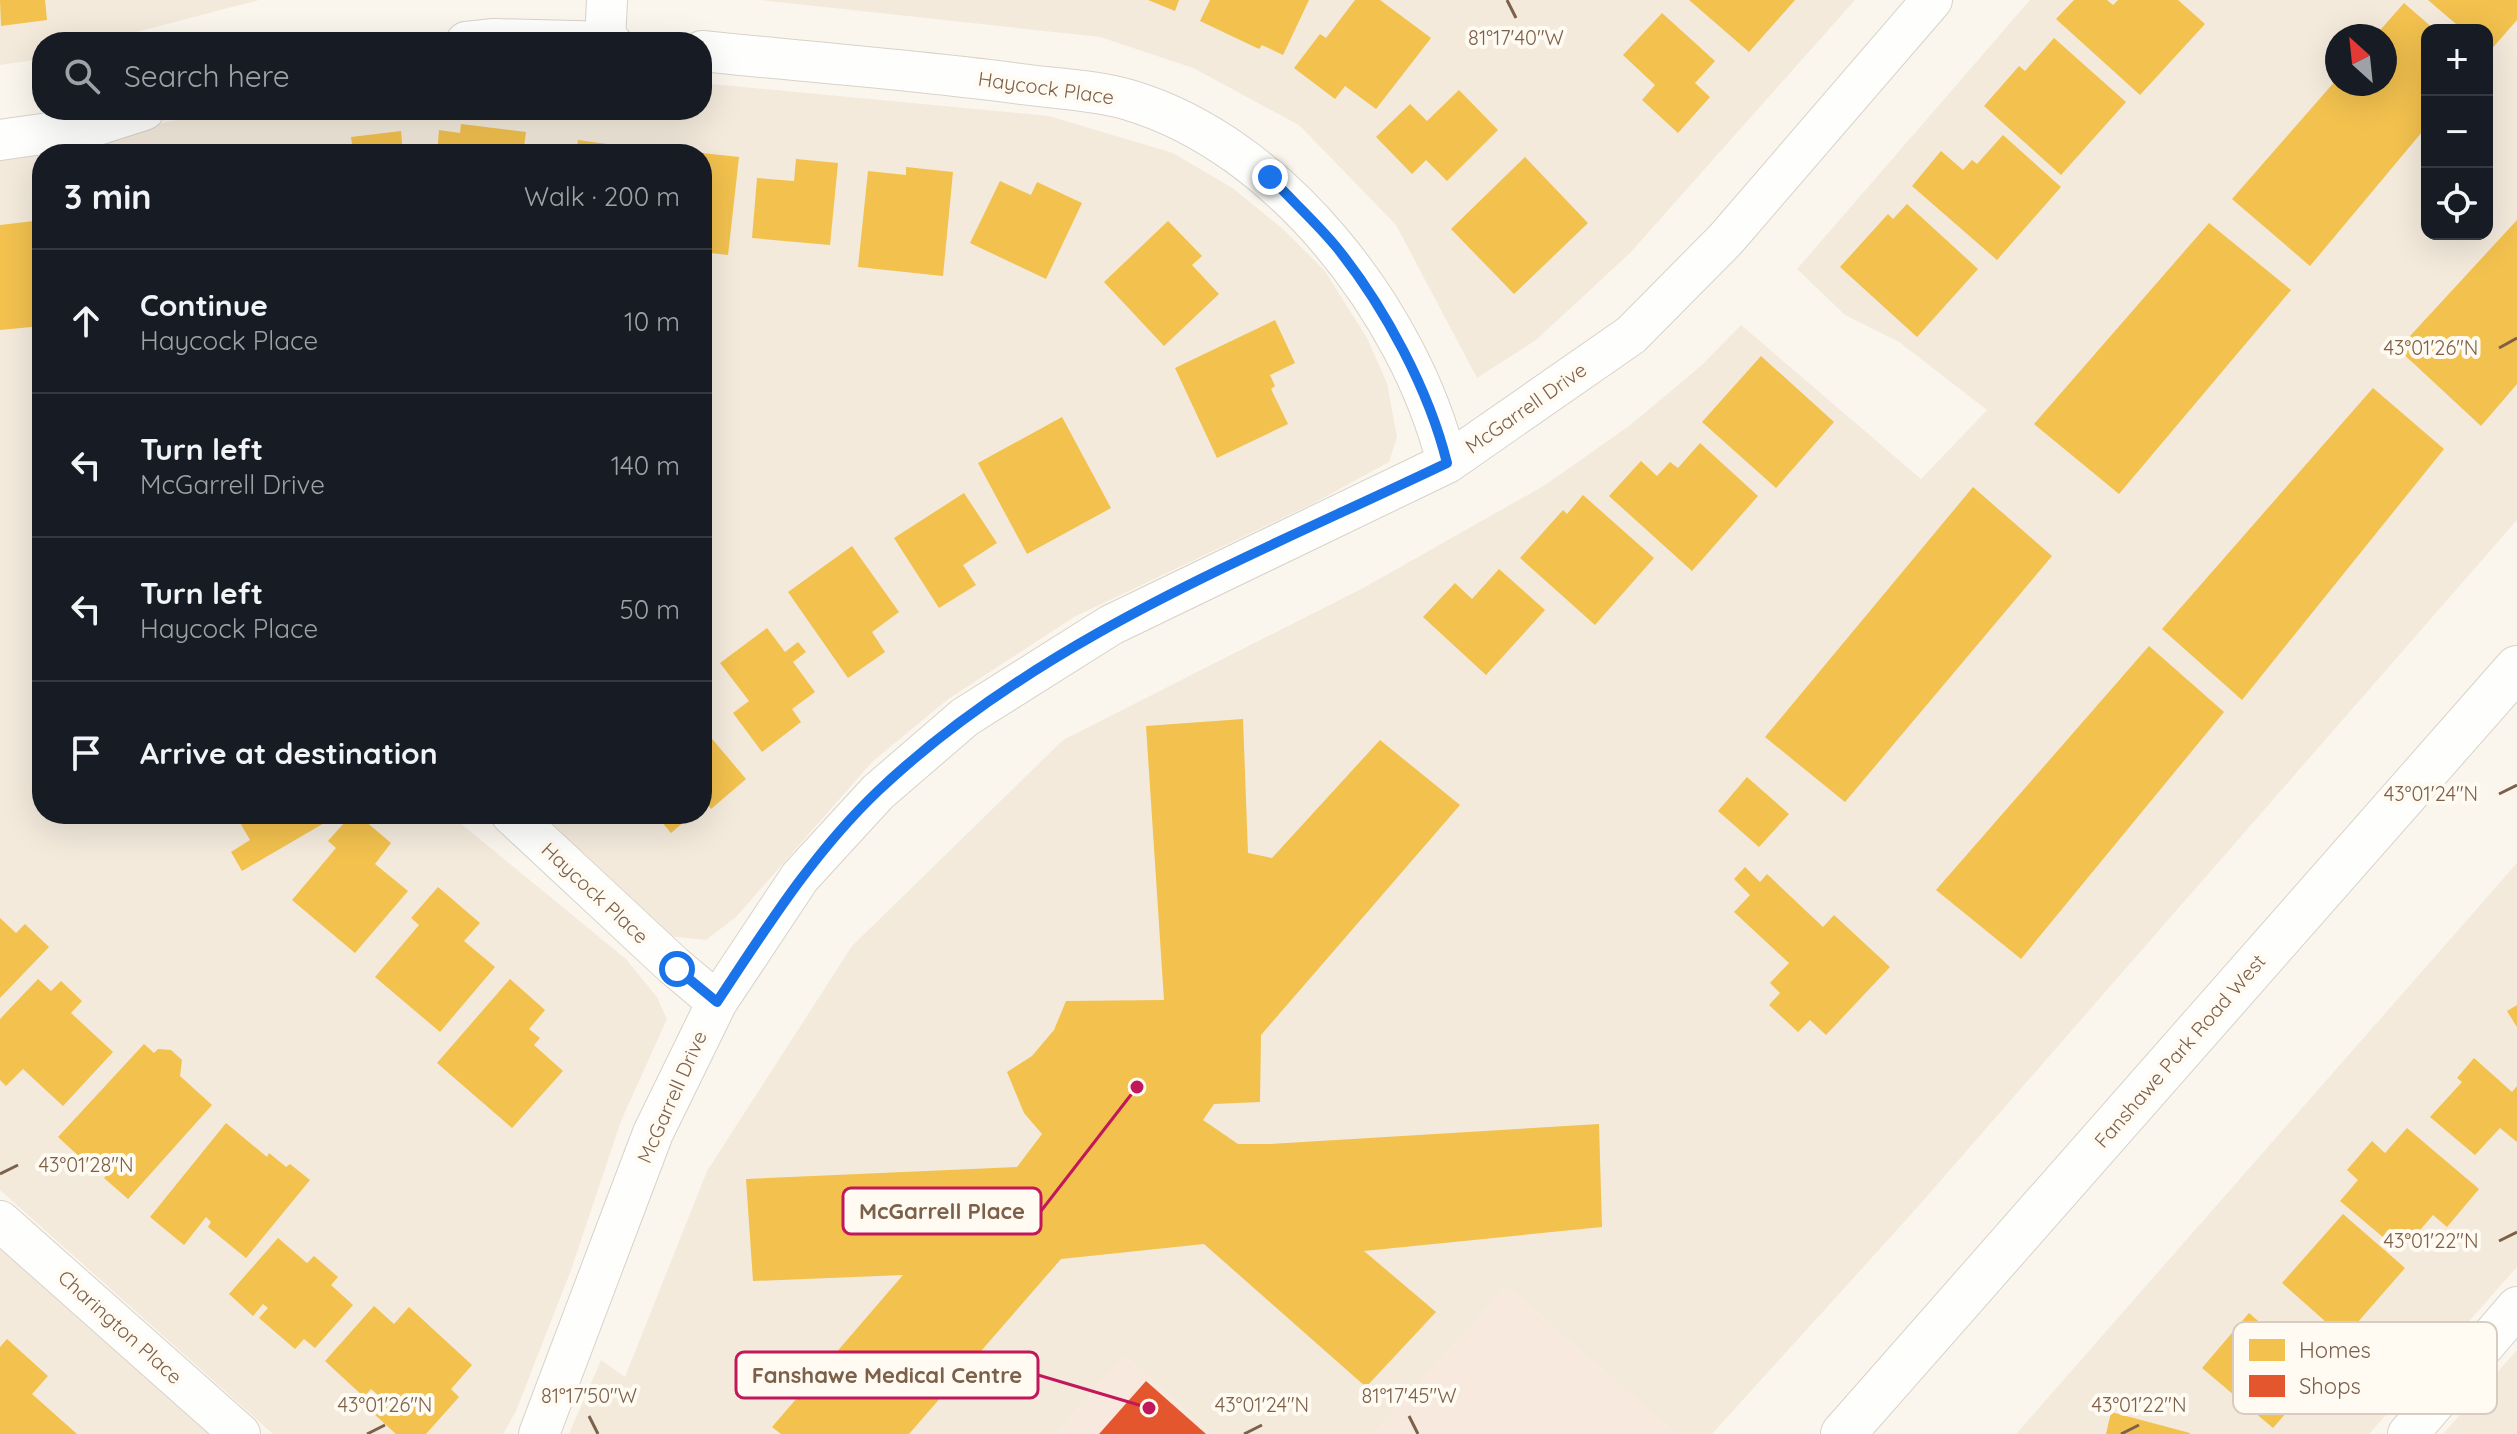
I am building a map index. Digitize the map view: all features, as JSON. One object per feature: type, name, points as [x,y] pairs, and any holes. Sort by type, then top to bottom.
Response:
[{"type":"main road","name":"Fanshawe Park Road West","points":[[1843,1434],[2517,668]]},
{"type":"street","points":[[605,32],[607,0]]},
{"type":"street","name":"McGarrell Drive","points":[[539,1434],[653,1133],[717,1002],[800,877],[878,792],[965,717],[1111,625],[1447,463],[1631,335],[1726,239],[1932,0]]},
{"type":"street","name":"Haycock Place","points":[[712,52],[979,79],[1128,99],[1189,125],[1270,177],[1337,248],[1379,305],[1438,427],[1447,463]]},
{"type":"street","points":[[0,140],[91,127],[113,120]]},
{"type":"street","name":"Haycock Place","points":[[522,824],[717,1002]]},
{"type":"street","name":"Charington Place","points":[[0,1221],[240,1434]]},
{"type":"street","points":[[2497,1330],[2517,1307]]},
{"type":"street","points":[[2408,1434],[2425,1414]]},
{"type":"shaded area","points":[[0,0],[259,0],[136,32],[32,32],[32,60],[0,65]]},
{"type":"shaded area","points":[[759,0],[1855,0],[1630,253],[1536,340],[1477,378],[1396,225],[1299,125],[1193,68],[1100,37]]},
{"type":"shaded area","points":[[2030,0],[2517,0],[2517,520],[1915,1210],[1712,1434],[1675,1434],[1507,1286],[1374,1434],[1211,1434],[1125,1356],[1056,1434],[569,1434],[601,1360],[625,1377],[707,1171],[852,946],[1063,740],[1365,587],[1545,485],[1629,426],[1703,364],[1741,325],[1921,479],[1987,410],[1899,342],[1845,315],[1797,269]]},
{"type":"shaded area","points":[[712,84],[1049,116],[1173,153],[1234,189],[1284,230],[1325,271],[1367,338],[1387,383],[1397,437],[1389,462],[1312,504],[1074,617],[947,700],[872,762],[736,917],[706,940],[657,935],[549,824],[712,824],[712,144],[56,144],[176,120],[712,120]]},
{"type":"shaded area","points":[[32,147],[32,824],[461,824],[626,959],[657,997],[667,1019],[621,1121],[571,1270],[516,1411],[503,1434],[273,1434],[0,1190],[0,150]]},
{"type":"shaded area","points":[[2517,863],[2517,1267],[2468,1322],[2233,1322],[2233,1414],[2387,1414],[2369,1434],[2016,1434]]},
{"type":"shaded area","points":[[0,1246],[214,1434],[0,1434]]},
{"type":"shaded area","points":[[1507,1286],[1675,1434],[1374,1434]]},
{"type":"shaded area","points":[[2517,1350],[2517,1434],[2443,1434],[2461,1414],[2497,1414],[2497,1373]]},
{"type":"shaded area","points":[[1125,1356],[1211,1434],[1056,1434]]},
{"type":"building: Homes","points":[[0,0],[45,0],[47,20],[1,26]]},
{"type":"building: Homes","points":[[1148,0],[1179,0],[1175,11]]},
{"type":"building: Homes","points":[[1210,0],[1309,0],[1283,55],[1262,45],[1259,49],[1200,21]]},
{"type":"building: Homes","points":[[1355,0],[1380,0],[1431,38],[1376,109],[1345,86],[1335,99],[1294,68],[1320,34],[1326,38]]},
{"type":"building: Homes","points":[[1689,0],[1795,0],[1749,52]]},
{"type":"building: Homes","points":[[2074,0],[2107,0],[2113,5],[2118,0],[2178,0],[2205,24],[2140,95],[2056,19]]},
{"type":"building: Homes","points":[[2428,0],[2517,0],[2517,20],[2493,47],[2493,24],[2456,24]]},
{"type":"building: Homes","points":[[2404,3],[2428,24],[2421,24],[2421,133],[2310,266],[2232,199],[2325,93],[2325,96],[2397,96],[2397,24],[2386,24]]},
{"type":"building: Homes","points":[[1662,13],[1715,61],[1695,83],[1710,97],[1678,133],[1642,100],[1655,85],[1623,55]]},
{"type":"building: Homes","points":[[2054,38],[2126,102],[2061,175],[1984,106],[2019,66],[2025,71]]},
{"type":"building: Homes","points":[[1459,90],[1498,130],[1447,181],[1426,160],[1412,174],[1376,137],[1410,104],[1427,121]]},
{"type":"building: Homes","points":[[461,124],[526,132],[524,144],[438,144],[439,130],[460,133]]},
{"type":"building: Homes","points":[[401,131],[402,144],[352,144],[351,137]]},
{"type":"building: Homes","points":[[2003,135],[2061,187],[1997,260],[1912,186],[1941,151],[1963,170],[1972,160],[1977,164]]},
{"type":"building: Homes","points":[[578,140],[607,144],[577,144]]},
{"type":"building: Homes","points":[[712,154],[739,157],[728,255],[712,253]]},
{"type":"building: Homes","points":[[1525,157],[1588,223],[1514,294],[1451,229]]},
{"type":"building: Homes","points":[[796,159],[838,163],[830,245],[752,238],[757,178],[794,181]]},
{"type":"building: Homes","points":[[906,167],[953,172],[943,276],[858,267],[868,171],[906,175]]},
{"type":"building: Homes","points":[[1000,181],[1031,195],[1037,182],[1082,203],[1046,279],[970,243]]},
{"type":"building: Homes","points":[[1907,204],[1978,269],[1917,337],[1840,267],[1888,214],[1893,219]]},
{"type":"building: Homes","points":[[2517,220],[2517,384],[2481,426],[2398,349]]},
{"type":"building: Homes","points":[[32,221],[32,327],[0,330],[0,225]]},
{"type":"building: Homes","points":[[1168,221],[1202,256],[1192,265],[1219,294],[1164,346],[1104,282]]},
{"type":"building: Homes","points":[[2209,223],[2291,290],[2119,494],[2034,424]]},
{"type":"building: Homes","points":[[1275,320],[1295,363],[1270,375],[1275,386],[1271,389],[1288,424],[1217,458],[1175,368]]},
{"type":"building: Homes","points":[[1761,356],[1834,422],[1776,488],[1702,422]]},
{"type":"building: Homes","points":[[2373,388],[2444,449],[2242,700],[2162,629]]},
{"type":"building: Homes","points":[[1062,417],[1111,508],[1027,554],[978,463]]},
{"type":"building: Homes","points":[[1700,443],[1758,496],[1692,571],[1609,496],[1641,461],[1657,476],[1670,462],[1678,468]]},
{"type":"building: Homes","points":[[1973,487],[2052,556],[1845,802],[1765,737]]},
{"type":"building: Homes","points":[[964,493],[997,543],[963,565],[976,585],[939,608],[894,538]]},
{"type":"building: Homes","points":[[1583,495],[1654,558],[1595,625],[1520,558],[1563,510],[1567,514]]},
{"type":"building: Homes","points":[[852,546],[899,612],[872,632],[885,652],[848,678],[788,592]]},
{"type":"building: Homes","points":[[1499,569],[1545,610],[1486,675],[1423,617],[1455,583],[1472,599]]},
{"type":"building: Homes","points":[[767,628],[785,652],[798,642],[806,652],[793,662],[815,692],[792,709],[801,722],[762,752],[733,713],[749,701],[720,663]]},
{"type":"building: Homes","points":[[2149,646],[2224,712],[2021,959],[1936,890]]},
{"type":"building: Homes","points":[[1243,719],[1248,853],[1272,858],[1380,740],[1460,805],[1261,1035],[1260,1102],[1214,1104],[1203,1120],[1238,1144],[1599,1124],[1602,1227],[1364,1251],[1436,1312],[1366,1387],[1204,1244],[1061,1259],[909,1434],[781,1434],[772,1427],[903,1275],[753,1281],[746,1179],[1017,1167],[1042,1134],[1024,1113],[1007,1072],[1032,1056],[1054,1030],[1066,1001],[1164,1000],[1146,726]]},
{"type":"building: Homes","points":[[712,739],[746,779],[712,808]]},
{"type":"building: Homes","points":[[1747,777],[1789,814],[1759,847],[1718,811]]},
{"type":"building: Homes","points":[[241,824],[323,824],[242,871],[231,852],[250,840]]},
{"type":"building: Homes","points":[[343,824],[369,824],[391,843],[375,864],[408,891],[355,953],[292,900],[336,848],[328,841]]},
{"type":"building: Homes","points":[[663,824],[681,824],[671,833]]},
{"type":"building: Homes","points":[[1745,867],[1760,882],[1767,874],[1823,927],[1834,915],[1890,967],[1826,1035],[1810,1020],[1798,1032],[1769,1005],[1780,993],[1770,983],[1789,963],[1734,912],[1750,895],[1734,879]]},
{"type":"building: Homes","points":[[438,887],[480,923],[464,941],[495,967],[440,1032],[375,977],[419,925],[411,918]]},
{"type":"building: Homes","points":[[0,918],[16,933],[25,924],[49,947],[0,998]]},
{"type":"building: Homes","points":[[38,979],[51,991],[61,981],[82,1001],[71,1013],[113,1052],[63,1106],[23,1069],[6,1086],[0,1080],[0,1019]]},
{"type":"building: Homes","points":[[510,979],[545,1010],[529,1029],[540,1038],[534,1045],[563,1071],[512,1128],[437,1063]]},
{"type":"building: Homes","points":[[2517,1005],[2517,1027],[2507,1011]]},
{"type":"building: Homes","points":[[144,1044],[154,1053],[158,1049],[171,1050],[182,1060],[180,1076],[212,1105],[128,1199],[104,1178],[111,1170],[103,1162],[95,1171],[58,1137]]},
{"type":"building: Homes","points":[[2474,1058],[2512,1092],[2517,1086],[2517,1142],[2500,1128],[2475,1155],[2430,1117],[2462,1082],[2457,1078]]},
{"type":"building: Homes","points":[[226,1123],[267,1157],[269,1153],[286,1167],[290,1164],[310,1180],[246,1258],[208,1227],[211,1222],[206,1217],[184,1245],[150,1217]]},
{"type":"building: Homes","points":[[2407,1128],[2479,1189],[2447,1227],[2433,1215],[2408,1244],[2391,1230],[2384,1238],[2340,1201],[2358,1180],[2347,1170],[2372,1141],[2385,1153]]},
{"type":"building: Homes","points":[[2343,1214],[2405,1268],[2358,1322],[2326,1322],[2282,1283]]},
{"type":"building: Homes","points":[[278,1238],[307,1263],[314,1256],[338,1277],[331,1285],[353,1305],[315,1348],[304,1339],[295,1349],[259,1318],[268,1308],[263,1304],[253,1316],[229,1294]]},
{"type":"building: Homes","points":[[374,1306],[394,1324],[409,1307],[472,1365],[451,1389],[459,1397],[426,1434],[396,1434],[373,1413],[384,1400],[371,1389],[364,1397],[325,1361]]},
{"type":"building: Homes","points":[[2249,1313],[2259,1322],[2241,1322]]},
{"type":"building: Homes","points":[[2233,1332],[2233,1394],[2202,1368]]},
{"type":"building: Homes","points":[[7,1339],[48,1376],[32,1394],[77,1434],[0,1434],[0,1347]]},
{"type":"building: Homes","points":[[2111,1412],[2190,1433],[2190,1434],[2106,1434]]},
{"type":"building: Homes","points":[[2256,1414],[2285,1414],[2273,1428]]},
{"type":"building: Shops","points":[[1146,1381],[1206,1434],[1099,1434]]},
{"type":"place","name":"McGarrell Place","points":[[1137,1087]]},
{"type":"place","name":"Fanshawe Medical Centre","points":[[1149,1408]]},
{"type":"route","points":[[677,969],[717,1002],[800,877],[878,792],[965,717],[1111,625],[1447,463],[1438,427],[1379,305],[1337,248],[1270,177]]}]
